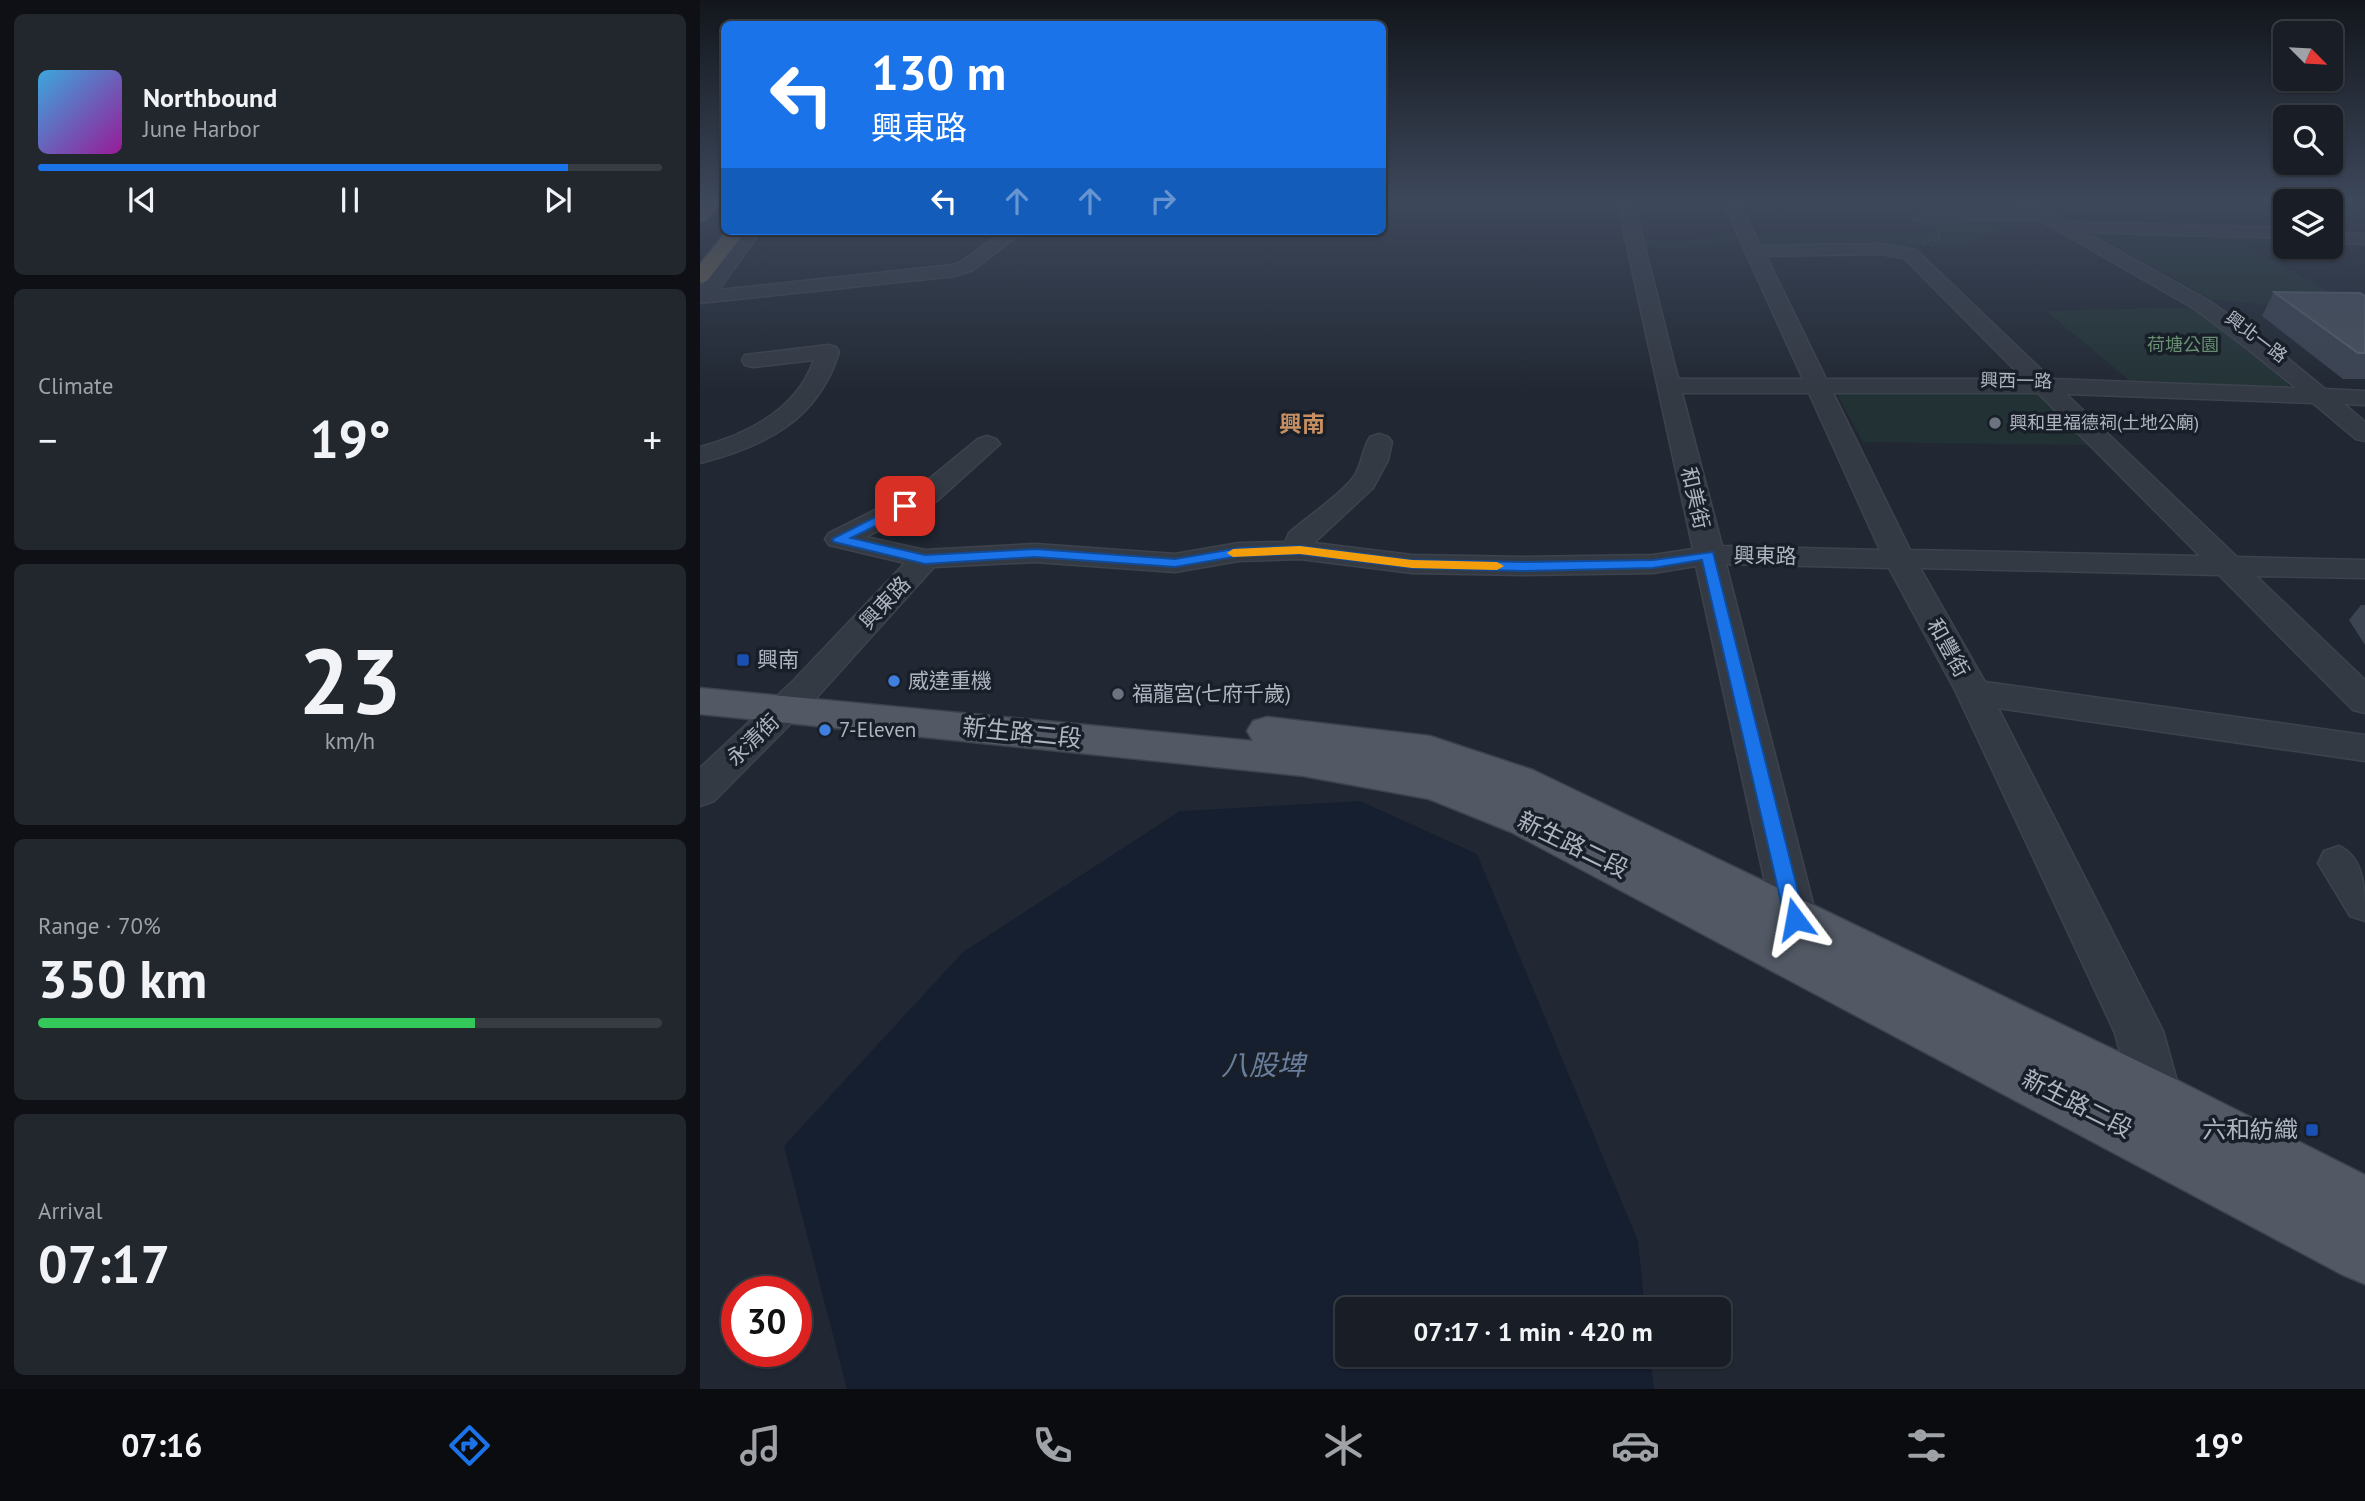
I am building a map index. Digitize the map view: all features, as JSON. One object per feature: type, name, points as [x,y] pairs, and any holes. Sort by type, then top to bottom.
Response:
[{"type":"main road","name":"新生路二段","points":[[700,675],[794,699],[1303,761],[1435,784],[1527,820],[2365,1253]]},
{"type":"main road","name":"新生路二段","points":[[700,702],[794,699],[1308,735],[1430,751],[1518,781],[2157,1099],[2365,1207]]},
{"type":"street","points":[[727,265],[703,298],[759,289],[955,270],[967,265]]},
{"type":"street","name":"和美街","points":[[1640,265],[1795,919]]},
{"type":"street","name":"和豐街","points":[[1762,265],[1899,558],[1973,692],[2139,1031],[2157,1099]]},
{"type":"street","points":[[1921,265],[2365,701]]},
{"type":"street","points":[[2134,265],[2240,331],[2365,424]]},
{"type":"street","points":[[700,456],[732,447],[778,424],[814,386],[825,368],[828,352],[753,360]]},
{"type":"street","points":[[1667,382],[1682,386],[2040,383],[2365,396]]},
{"type":"street","points":[[2323,394],[2365,434]]},
{"type":"street","points":[[1300,550],[1299,539],[1364,482],[1375,460],[1379,442]]},
{"type":"street","points":[[925,559],[839,539],[927,495],[987,444]]},
{"type":"street","name":"興東路","points":[[794,699],[925,559],[1035,553],[1175,563],[1239,552],[1300,550],[1412,564],[1524,566],[1653,564],[1708,555],[2365,569]]},
{"type":"street","points":[[1973,692],[2365,748]]},
{"type":"street","name":"永清街","points":[[700,791],[794,699]]},
{"type":"street","points":[[2339,863],[2365,903]]},
{"type":"green space","points":[[2149,265],[2280,265],[2365,313],[2212,300]]},
{"type":"green space","name":"荷塘公園","points":[[2197,307],[2294,382],[2285,387],[2129,380],[2046,311]]},
{"type":"green space","points":[[2035,391],[2092,445],[1863,442],[1838,396],[1840,392]]},
{"type":"water","name":"八股埤","points":[[1360,801],[1477,854],[1638,1241],[1644,1297],[1335,1297],[1335,1367],[1651,1367],[1654,1389],[847,1389],[784,1146],[963,952],[1180,811]]},
{"type":"building","points":[[2274,292],[2360,293],[2365,296],[2365,353],[2358,353]]},
{"type":"slow traffic","points":[[1233,553],[1300,550],[1412,564],[1497,566]]},
{"type":"place","name":"興和里福德祠(土地公廟)","points":[[1995,423]]},
{"type":"place","name":"興南","points":[[743,660]]},
{"type":"place","name":"威達重機","points":[[894,681]]},
{"type":"place","name":"福龍宮(七府千歲)","points":[[1118,694]]},
{"type":"place","name":"7-Eleven","points":[[825,730]]},
{"type":"place","name":"六和紡織","points":[[2312,1130]]},
{"type":"district","name":"興南","points":[[1302,424]]},
{"type":"route","points":[[905,506],[839,539],[925,559],[1035,553],[1175,563],[1239,552],[1300,550],[1412,564],[1524,566],[1653,564],[1708,555],[1795,919]]}]
